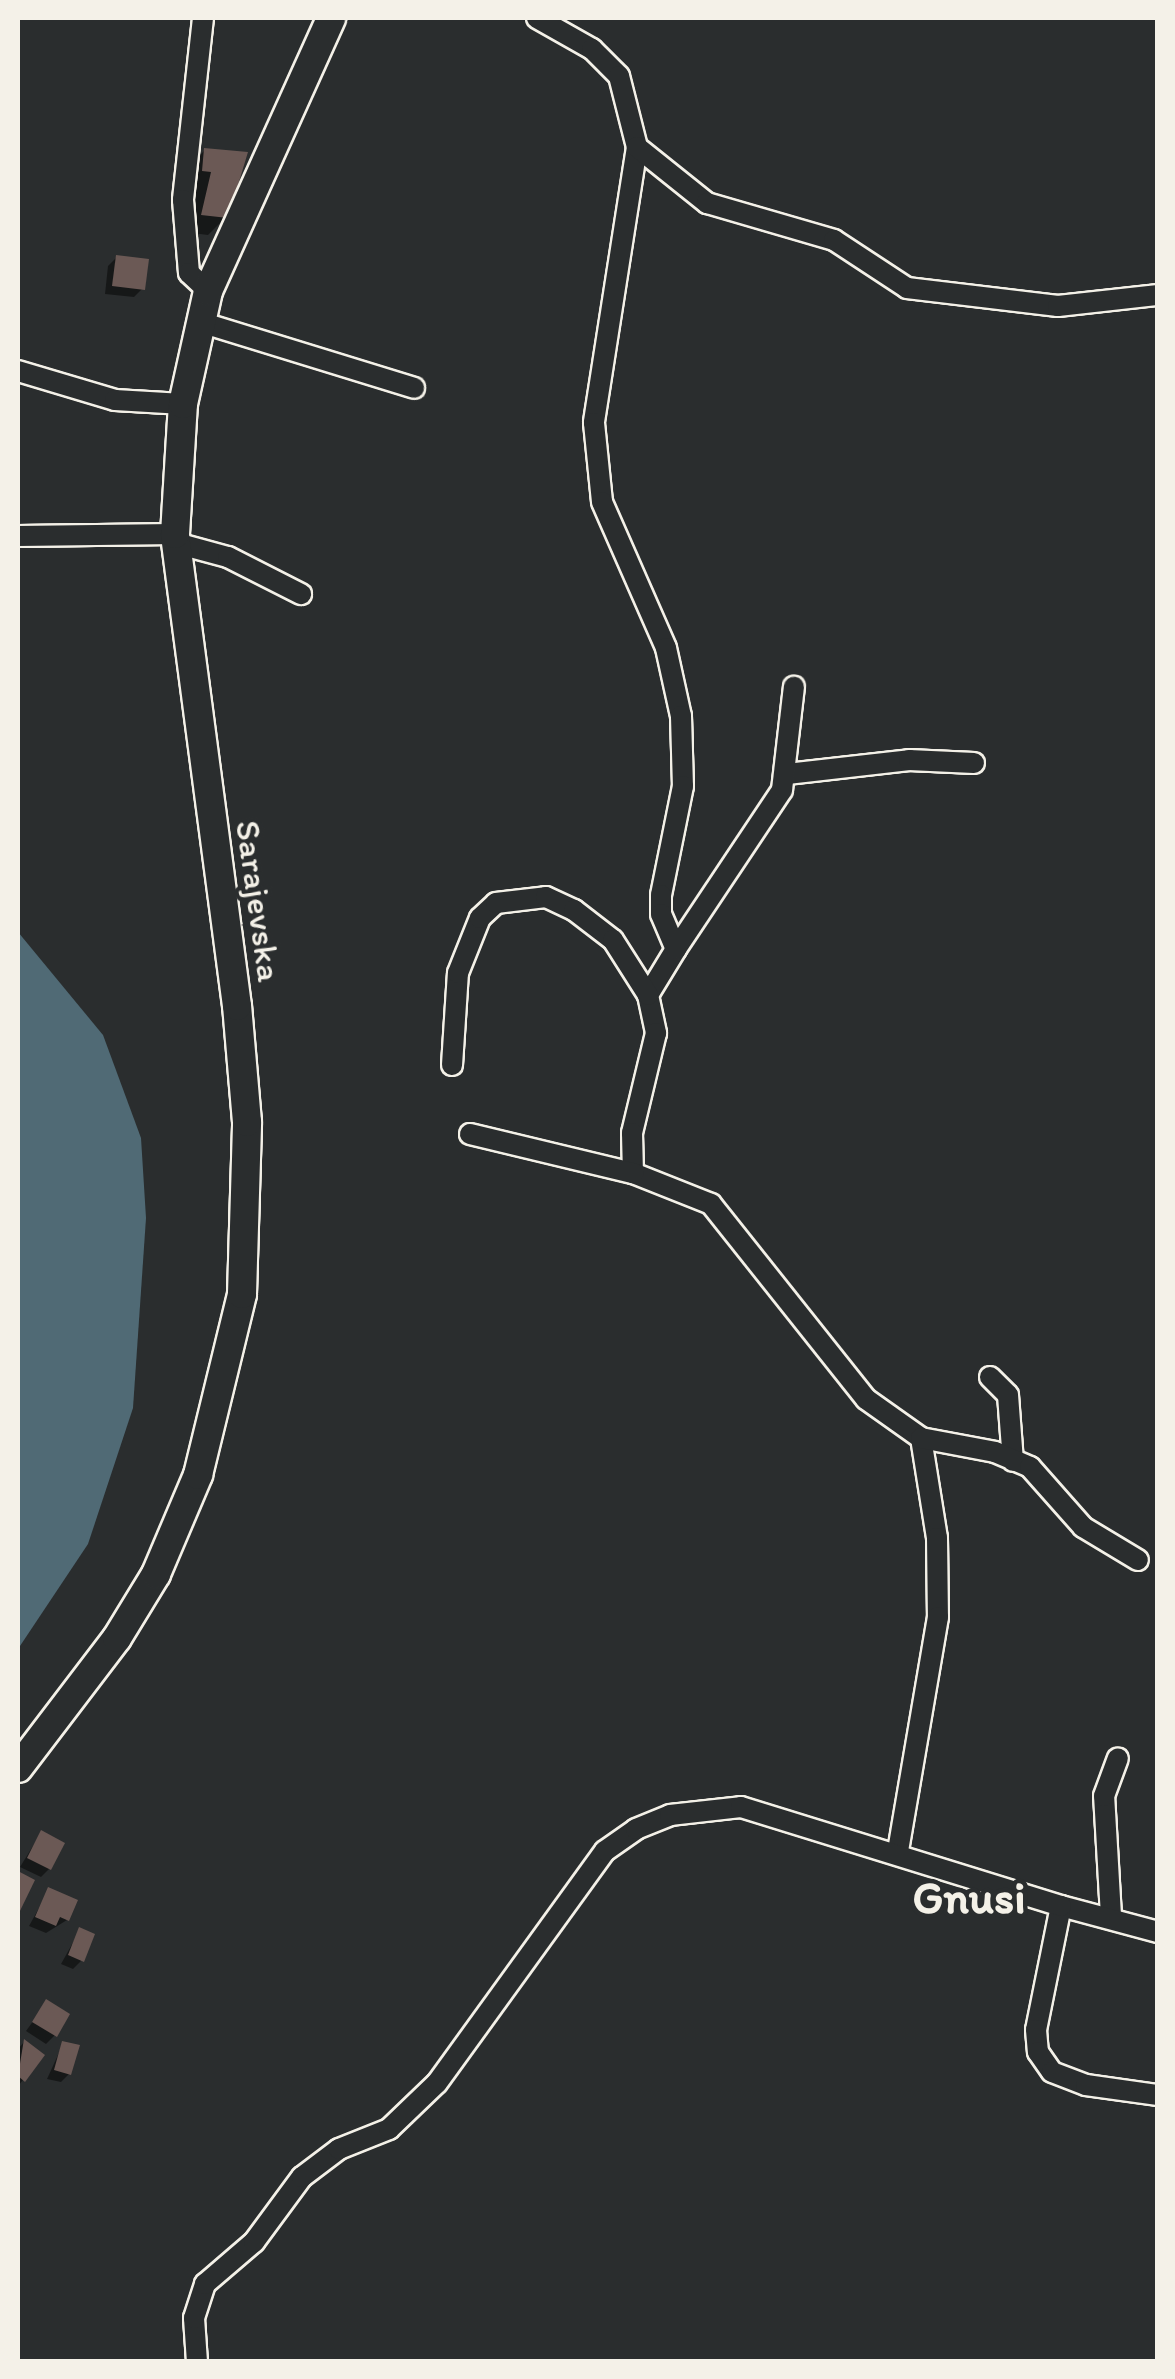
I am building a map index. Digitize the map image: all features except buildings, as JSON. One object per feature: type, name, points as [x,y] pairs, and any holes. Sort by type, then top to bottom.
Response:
[{"type":"main road","name":"Sarajevska","points":[[18,1768],[118,1638],[156,1574],[198,1475],[242,1294],[248,1188],[240,1045],[176,538],[183,404],[208,290],[331,18]]},
{"type":"street","points":[[203,18],[183,200],[190,273],[208,290]]},
{"type":"street","points":[[537,18],[592,49],[619,76],[637,148],[594,423],[602,502],[666,648],[681,716],[682,786],[661,895],[661,914],[676,949]]},
{"type":"street","points":[[637,148],[707,203],[834,240],[907,288],[1058,306],[1158,295]]},
{"type":"street","points":[[200,322],[414,388]]},
{"type":"street","points":[[18,371],[115,400],[183,404]]},
{"type":"street","points":[[18,536],[176,538],[228,557],[301,594]]},
{"type":"street","points":[[648,995],[772,809],[787,774],[794,687]]},
{"type":"street","points":[[787,774],[909,760],[974,763]]},
{"type":"street","points":[[452,1065],[458,973],[480,918],[496,903],[546,896],[574,910],[613,940],[648,995],[656,1032],[632,1133],[633,1173]]},
{"type":"street","points":[[470,1134],[633,1173],[711,1204],[866,1399],[922,1438],[1013,1461],[1043,1476],[1110,1549],[1138,1560]]},
{"type":"street","points":[[990,1377],[1008,1394],[1013,1461]]},
{"type":"street","points":[[898,1852],[938,1617],[936,1538],[922,1438]]},
{"type":"street","points":[[1111,1916],[1104,1796],[1118,1758]]},
{"type":"street","points":[[197,2362],[194,2318],[204,2284],[254,2242],[302,2177],[339,2149],[389,2129],[437,2083],[605,1851],[670,1814],[741,1807],[1158,1932]]},
{"type":"street","points":[[1061,1906],[1040,1997],[1038,2052],[1066,2079],[1158,2095]]},
{"type":"water","points":[[18,932],[103,1035],[141,1138],[146,1218],[133,1408],[88,1544],[18,1649]]},
{"type":"district","name":"Gnusi","points":[[969,1898]]}]
